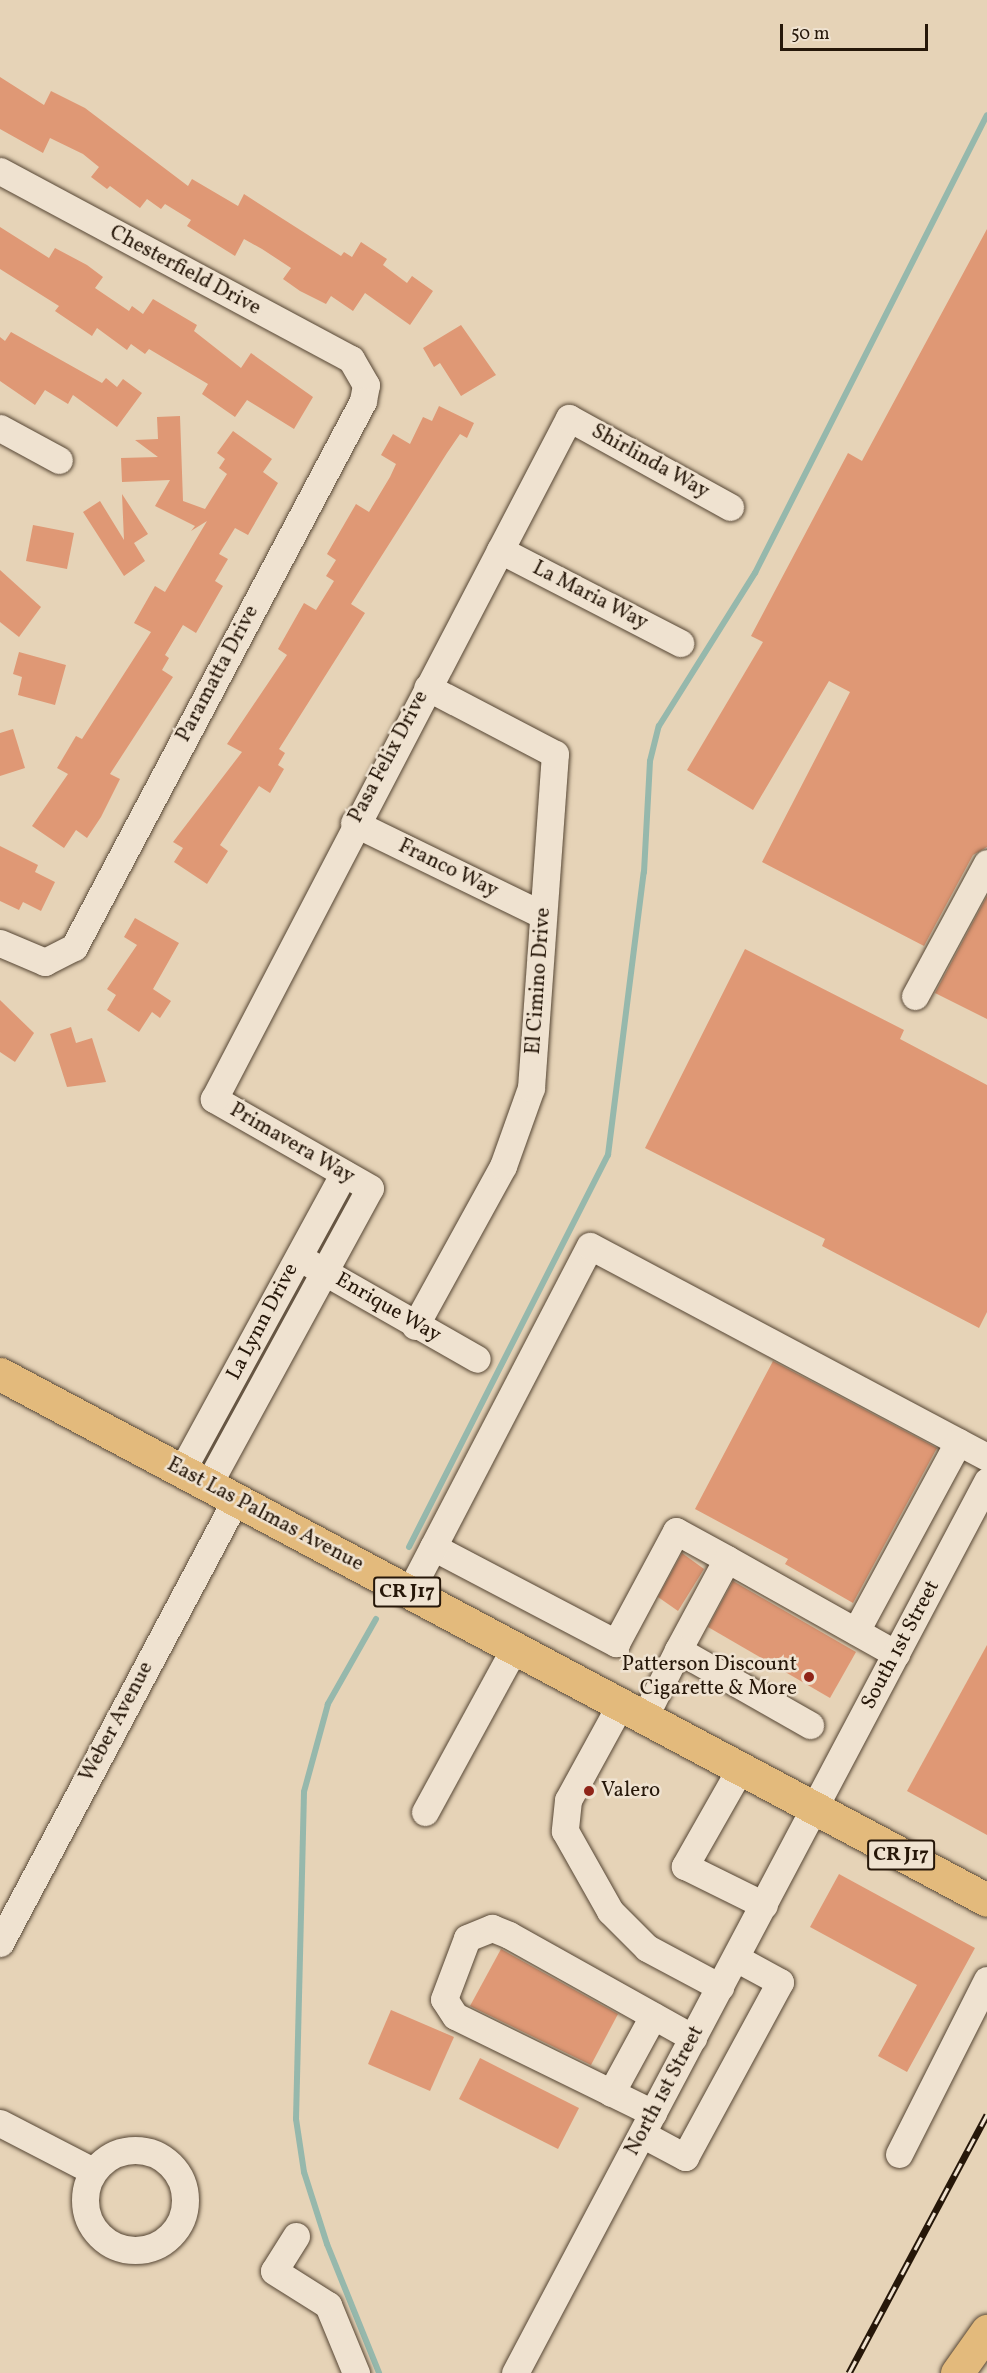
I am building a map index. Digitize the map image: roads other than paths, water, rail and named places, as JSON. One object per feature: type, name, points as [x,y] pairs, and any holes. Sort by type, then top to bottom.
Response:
[{"type":"main road","name":"East Las Palmas Avenue","points":[[0,1374],[815,1809]]},
{"type":"main road","name":"CR J17","points":[[815,1809],[987,1900]]},
{"type":"main road","points":[[960,2372],[987,2331]]},
{"type":"street","name":"Chesterfield Drive","points":[[0,171],[351,359],[364,378]]},
{"type":"street","name":"Paramatta Drive","points":[[0,943],[30,959],[54,960],[74,947],[363,401],[364,378]]},
{"type":"street","name":"Shirlinda Way","points":[[569,418],[730,507]]},
{"type":"street","name":"Pasa Felix Drive","points":[[214,1100],[354,823],[569,418]]},
{"type":"street","points":[[0,428],[59,459]]},
{"type":"street","name":"La Maria Way","points":[[500,550],[680,643]]},
{"type":"street","name":"El Cimino Drive","points":[[415,1326],[503,1166],[531,1088],[555,754],[427,687]]},
{"type":"street","name":"Franco Way","points":[[354,823],[543,915]]},
{"type":"street","points":[[915,996],[987,862]]},
{"type":"street","name":"Primavera Way","points":[[214,1100],[370,1188]]},
{"type":"street","name":"La Lynn Drive","points":[[208,1485],[298,1257],[344,1173]]},
{"type":"street","name":"La Lynn Drive","points":[[208,1485],[370,1188]]},
{"type":"street","points":[[409,1593],[590,1246],[987,1457]]},
{"type":"street","name":"Enrique Way","points":[[298,1257],[415,1326],[477,1359]]},
{"type":"street","points":[[856,1631],[958,1442]]},
{"type":"street","name":"South 1st Street","points":[[815,1809],[987,1482]]},
{"type":"street","name":"Weber Avenue","points":[[0,1943],[208,1485]]},
{"type":"street","points":[[433,1547],[616,1643],[676,1531],[896,1654]]},
{"type":"street","points":[[720,1987],[647,1948],[610,1911],[565,1831],[568,1800],[678,1650],[728,1559]]},
{"type":"street","points":[[425,1812],[514,1649]]},
{"type":"street","points":[[678,1650],[810,1725]]},
{"type":"street","points":[[740,1769],[685,1866],[764,1905]]},
{"type":"street","name":"North 1st Street","points":[[515,2373],[815,1809]]},
{"type":"street","points":[[693,2038],[509,1935],[492,1928],[467,1938],[444,1999],[455,2016],[610,2093],[685,2157],[780,1982],[736,1958]]},
{"type":"street","points":[[900,2154],[987,1980]]},
{"type":"street","points":[[610,2093],[653,2016]]},
{"type":"street","points":[[0,2123],[93,2171]]},
{"type":"street","points":[[296,2236],[274,2271],[328,2305],[356,2373]]},
{"type":"waterway","points":[[409,1547],[608,1155],[644,872],[650,761],[659,726],[755,573],[987,115]]},
{"type":"waterway","points":[[376,1619],[328,1704],[304,1792],[296,2119],[304,2172],[327,2244],[379,2373]]},
{"type":"railway","points":[[849,2373],[987,2115]]},
{"type":"place","name":"Patterson Discount Cigarette & More","points":[[809,1677]]},
{"type":"place","name":"Valero","points":[[589,1791]]}]
